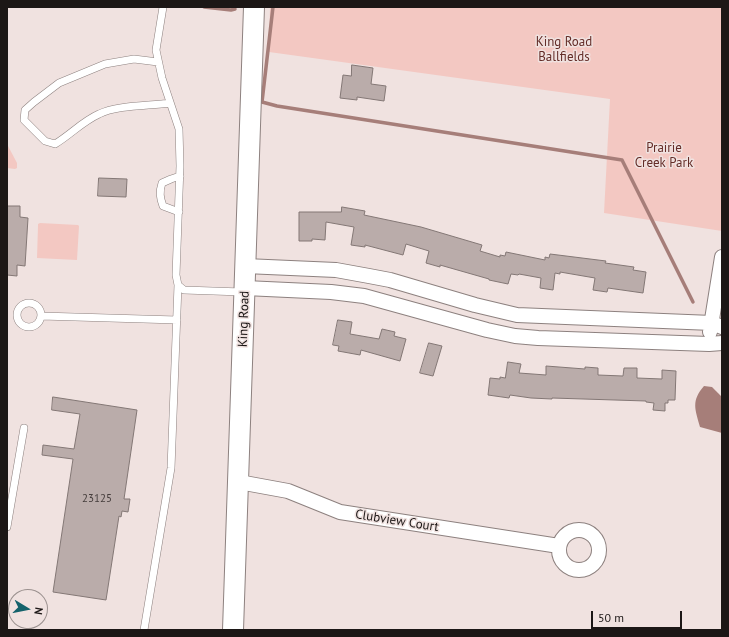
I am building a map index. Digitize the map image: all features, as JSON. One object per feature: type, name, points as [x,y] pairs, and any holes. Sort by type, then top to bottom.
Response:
[{"type":"main road","name":"King Road","points":[[233,630],[254,7]]},
{"type":"street","points":[[245,290],[332,292],[364,296],[515,336],[579,340],[715,343],[722,257]]},
{"type":"street","points":[[245,266],[336,270],[390,280],[475,305],[517,315],[717,325]]},
{"type":"street","points":[[364,296],[369,276]]},
{"type":"street","points":[[469,325],[475,305]]},
{"type":"street","points":[[579,318],[579,340]]},
{"type":"street","name":"Clubview Court","points":[[239,482],[288,491],[340,512],[559,546]]},
{"type":"lane","points":[[144,630],[171,468],[177,320],[178,285],[176,275],[180,176],[179,129],[162,78],[156,50],[163,7]]},
{"type":"lane","points":[[158,62],[134,59],[105,64],[59,83],[25,110],[24,120],[45,141],[55,144],[100,113],[122,108],[170,103]]},
{"type":"lane","points":[[178,212],[164,206],[161,200],[160,189],[162,183],[180,176]]},
{"type":"lane","points":[[178,285],[184,290],[245,290]]},
{"type":"lane","points":[[41,316],[177,320]]},
{"type":"lane","points":[[7,526],[24,428]]},
{"type":"green space","points":[[270,7],[722,7],[722,231],[604,213],[610,99],[269,52]]},
{"type":"green space","points":[[7,144],[17,163],[17,168],[15,169],[7,168]]},
{"type":"green space","points":[[38,224],[79,226],[77,260],[37,258]]},
{"type":"shaded area","points":[[704,386],[712,387],[722,397],[722,433],[700,427],[695,405],[697,396]]},
{"type":"building","points":[[352,65],[373,68],[371,84],[386,86],[384,101],[357,97],[357,100],[340,98],[343,75],[351,76]]},
{"type":"building","points":[[99,178],[127,179],[126,197],[98,196]]},
{"type":"building","points":[[7,206],[20,206],[20,217],[28,218],[25,266],[17,265],[17,276],[7,275]]},
{"type":"building","points":[[342,207],[365,211],[364,215],[421,227],[482,245],[480,251],[500,257],[500,255],[505,256],[506,252],[545,260],[545,257],[549,258],[550,254],[606,261],[605,263],[634,267],[633,270],[646,272],[643,293],[608,288],[607,292],[593,290],[595,278],[560,272],[560,274],[555,273],[553,290],[540,288],[541,278],[519,274],[511,274],[508,284],[489,280],[440,265],[440,267],[426,263],[429,251],[406,244],[403,255],[365,245],[365,247],[351,245],[354,227],[326,222],[325,240],[312,239],[312,241],[299,241],[299,212],[341,212]]},
{"type":"building","points":[[338,320],[352,322],[350,334],[379,339],[382,329],[395,332],[394,336],[406,339],[400,361],[361,350],[360,355],[338,351],[339,346],[333,345]]},
{"type":"building","points":[[429,343],[442,346],[433,376],[420,373]]},
{"type":"building","points":[[508,362],[521,364],[519,373],[546,375],[546,366],[585,369],[585,367],[598,368],[598,375],[623,376],[624,368],[637,368],[637,378],[662,379],[662,370],[676,371],[675,400],[668,400],[668,403],[665,403],[665,411],[653,410],[654,403],[646,401],[552,399],[510,395],[509,398],[488,395],[490,378],[505,378]]},
{"type":"building","points":[[53,397],[137,410],[124,499],[130,499],[128,512],[122,511],[121,517],[119,516],[106,600],[53,592],[73,459],[42,455],[43,445],[74,449],[80,414],[52,410]]},
{"type":"waterway","points":[[204,7],[231,10],[235,9]]},
{"type":"waterway","points":[[273,7],[262,102],[277,106],[622,160],[693,302]]},
{"type":"park label","name":"King Road Ballfields","points":[[564,50]]},
{"type":"park label","name":"Prairie Creek Park","points":[[664,156]]}]
